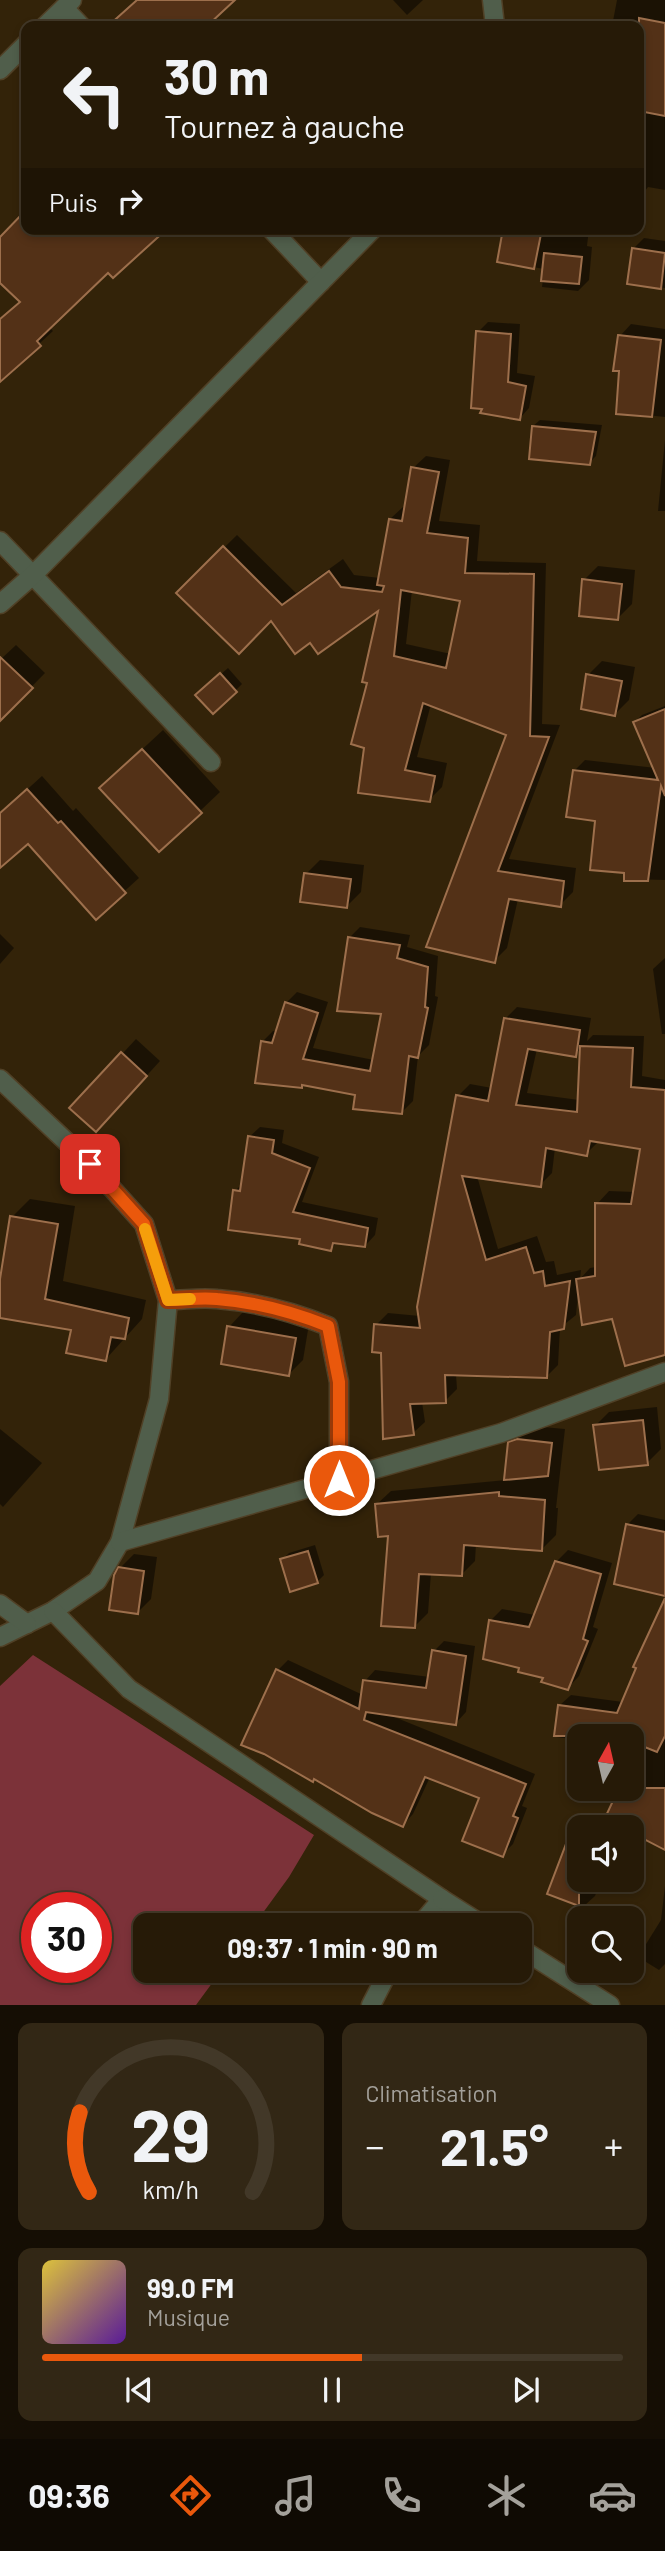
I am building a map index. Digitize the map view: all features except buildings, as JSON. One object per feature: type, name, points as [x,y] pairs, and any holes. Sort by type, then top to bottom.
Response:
[{"type":"street","points":[[492,0],[494,21]]},
{"type":"street","points":[[50,21],[68,4],[78,21]]},
{"type":"street","points":[[0,70],[21,49]]},
{"type":"street","points":[[277,235],[321,282]]},
{"type":"street","points":[[0,604],[33,575],[367,235]]},
{"type":"street","points":[[0,541],[211,762]]},
{"type":"street","points":[[0,1079],[90,1164],[144,1224],[168,1300],[159,1399],[120,1542],[97,1581],[53,1611],[0,1637]]},
{"type":"street","points":[[168,1300],[215,1298],[269,1307],[328,1326],[339,1382],[339,1480]]},
{"type":"street","points":[[120,1542],[501,1433],[665,1372]]},
{"type":"street","points":[[0,1604],[27,1624]]},
{"type":"street","points":[[53,1611],[129,1689],[464,1913]]},
{"type":"street","points":[[430,1913],[442,1899]]},
{"type":"street","points":[[532,1956],[610,2005]]},
{"type":"street","points":[[371,2005],[382,1983]]},
{"type":"shaded area","points":[[33,1655],[314,1835],[289,1877],[263,1913],[133,1913],[133,1983],[212,1983],[196,2005],[0,2005],[0,1686]]},
{"type":"slow traffic","points":[[145,1229],[168,1300],[190,1299]]},
{"type":"route","points":[[90,1164],[144,1224],[168,1300],[215,1298],[269,1307],[328,1326],[339,1382],[339,1480]]}]
